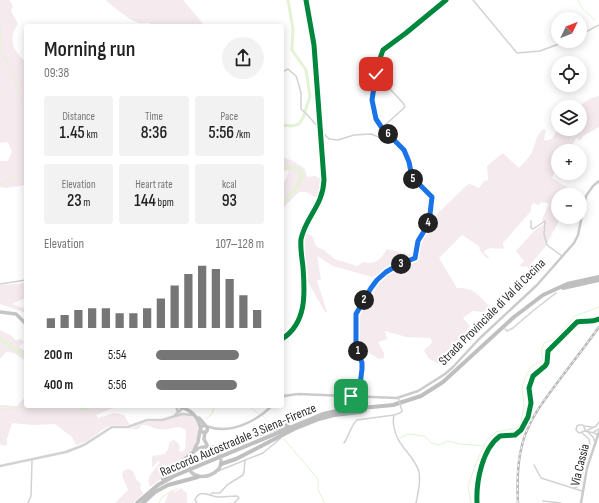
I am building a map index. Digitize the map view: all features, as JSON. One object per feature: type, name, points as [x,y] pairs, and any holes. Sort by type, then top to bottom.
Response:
[{"type":"highway","name":"Raccordo Autostradale 3 Siena-Firenze","points":[[136,503],[158,485],[180,472],[305,420],[332,411],[394,405],[421,396],[443,382],[514,316],[543,294],[567,284],[599,279]]},
{"type":"highway","name":"Raccordo Autostradale 3 Siena-Firenze","points":[[142,503],[160,487],[172,479],[292,428],[329,414],[394,407],[424,396],[444,384],[532,304],[556,291],[599,279]]},
{"type":"highway","points":[[210,448],[219,447],[326,411],[339,408],[348,409]]},
{"type":"highway","points":[[221,463],[236,460],[294,429],[319,419],[365,410]]},
{"type":"highway","points":[[136,503],[193,452]]},
{"type":"highway","points":[[142,503],[155,492],[168,485],[198,477]]},
{"type":"main road","name":"Strada Provinciale di Val di Cecina","points":[[284,396],[298,394],[398,397],[418,391],[445,374],[475,343],[500,322],[537,285],[574,243],[578,235],[586,196],[591,188],[599,181]]},
{"type":"main road","points":[[0,312],[16,314],[24,322]]},
{"type":"main road","points":[[185,408],[194,414],[203,427],[205,432],[204,439],[210,448],[219,455]]},
{"type":"main road","points":[[203,427],[227,430],[247,423],[262,415],[270,408]]},
{"type":"main road","points":[[189,468],[189,460],[198,442],[203,427]]},
{"type":"main road","points":[[205,432],[214,429]]},
{"type":"main road","name":"Via Cassia","points":[[581,503],[587,468],[599,432]]},
{"type":"main road","points":[[193,452],[200,447],[210,448]]},
{"type":"main road","points":[[191,472],[198,477],[202,477],[215,472],[221,463]]},
{"type":"street","points":[[351,396],[352,394],[359,393],[362,369],[362,363],[356,345],[356,314],[377,280],[386,272],[398,265],[415,258],[418,241],[429,223],[432,199],[429,193],[412,177],[409,162],[400,145],[387,134],[376,119],[372,100],[376,74],[383,50],[446,0]]},
{"type":"street","points":[[473,0],[517,53],[540,50],[551,46]]},
{"type":"street","points":[[587,31],[599,25]]},
{"type":"street","points":[[284,71],[288,69],[296,76],[301,93],[300,107],[329,139],[338,140],[354,135],[372,134],[400,145]]},
{"type":"street","points":[[376,74],[405,107],[382,128]]},
{"type":"street","points":[[387,134],[389,141]]},
{"type":"street","points":[[531,221],[531,228],[533,229],[545,221],[544,234],[547,245],[562,256]]},
{"type":"street","points":[[0,284],[24,280]]},
{"type":"street","points":[[505,329],[507,331],[513,328],[556,294]]},
{"type":"street","points":[[344,443],[350,434],[353,424],[357,420],[400,413],[402,411],[398,397]]},
{"type":"street","points":[[177,408],[178,412]]},
{"type":"street","points":[[173,416],[183,408]]},
{"type":"street","points":[[182,414],[185,411],[184,408]]},
{"type":"street","points":[[0,466],[58,455],[86,444],[111,428],[129,427],[146,420],[162,420],[182,414],[194,414]]},
{"type":"street","points":[[394,415],[393,420],[397,439],[413,459],[419,472],[420,483],[416,503]]},
{"type":"street","points":[[585,432],[597,425],[599,422]]},
{"type":"street","points":[[592,427],[578,425],[576,429],[578,433],[599,432]]},
{"type":"street","points":[[574,488],[580,484],[590,445],[583,425]]},
{"type":"street","points":[[585,432],[592,436],[595,444]]},
{"type":"street","points":[[594,432],[599,432]]},
{"type":"street","points":[[592,436],[599,432]]},
{"type":"street","points":[[215,472],[266,452],[281,438]]},
{"type":"street","points":[[28,503],[31,496],[32,460]]},
{"type":"street","points":[[211,495],[212,493],[220,493],[227,485],[243,475],[245,460]]},
{"type":"street","points":[[221,463],[222,469],[224,469]]},
{"type":"street","points":[[534,465],[541,478],[583,491]]},
{"type":"street","points":[[197,503],[195,500],[199,494],[204,493],[217,497],[237,496],[239,500],[234,503]]},
{"type":"street","points":[[543,501],[562,503]]},
{"type":"shaded area","points":[[0,0],[9,0],[13,6],[11,11],[18,24],[12,39],[14,48],[24,60],[24,185],[6,188],[0,187],[0,161],[8,161],[12,152],[8,142],[0,143]]},
{"type":"shaded area","points":[[106,0],[183,0],[203,24],[139,23],[117,10]]},
{"type":"shaded area","points":[[599,96],[599,127],[587,134],[587,100]]},
{"type":"shaded area","points":[[543,129],[546,130],[544,140],[549,140],[553,136],[583,136],[580,141],[577,138],[573,144],[551,144],[551,180],[555,180],[568,188],[551,188],[551,224],[557,224],[545,247],[530,265],[533,270],[532,271],[526,266],[523,267],[520,265],[524,261],[516,251],[535,230],[544,224],[542,219],[549,204],[542,203],[538,205],[534,203],[531,206],[531,211],[503,243],[504,248],[490,248],[485,250],[484,253],[489,257],[488,259],[480,251],[479,246],[462,235],[439,258],[457,288],[469,289],[473,291],[491,309],[483,312],[473,311],[463,318],[470,326],[465,332],[471,339],[466,344],[457,348],[437,363],[428,358],[424,350],[431,344],[432,341],[430,338],[406,337],[385,331],[387,339],[378,342],[384,353],[384,358],[378,359],[355,344],[352,337],[354,319],[362,299],[377,276],[376,275],[372,277],[333,266],[317,256],[321,279],[317,281],[327,312],[325,312],[308,282],[306,259],[304,254],[302,255],[305,284],[301,284],[297,246],[302,229],[313,237],[315,245],[335,259],[357,266],[364,262],[375,262],[381,258],[387,249],[414,255],[417,241],[427,221],[431,220],[467,185],[470,184],[479,188],[484,181],[488,180],[487,166],[503,153],[519,168],[532,152],[538,135]]},
{"type":"shaded area","points":[[284,158],[293,161],[305,169],[308,177],[315,176],[321,179],[322,188],[320,195],[316,197],[306,192],[299,192],[284,207],[284,183],[289,171],[284,170]]},
{"type":"shaded area","points":[[24,283],[24,299],[12,304],[24,308],[24,312],[0,304],[0,285]]},
{"type":"shaded area","points":[[0,330],[12,336],[15,340],[21,339],[24,342],[19,347],[24,350],[24,360],[14,353],[6,352],[0,359]]},
{"type":"shaded area","points":[[24,398],[24,408],[113,408],[96,415],[98,418],[114,413],[124,415],[130,425],[110,426],[85,442],[76,445],[72,437],[55,424],[33,425],[12,423],[7,439],[7,445],[2,446],[0,444],[0,405],[17,406]]},
{"type":"shaded area","points":[[179,416],[191,416],[196,419],[198,427],[197,441],[191,452],[186,457],[150,487],[149,479],[151,473],[160,462],[158,461],[152,468],[152,456],[165,454],[169,443],[173,440],[180,446],[179,451],[181,452],[185,450],[186,430],[180,427],[156,429],[145,425],[138,429],[129,429],[146,422],[162,421]]},
{"type":"shaded area","points":[[128,469],[133,471],[136,479],[141,484],[140,488],[143,494],[133,503],[115,503],[128,490],[122,475],[123,471]]},
{"type":"shaded area","points":[[181,488],[187,493],[187,503],[165,503],[169,492],[172,490],[175,492]]},
{"type":"waterway","points":[[284,125],[292,126],[299,124],[303,118],[310,96],[306,70],[292,50],[293,29],[288,0]]},
{"type":"waterway","points":[[578,0],[582,8],[595,20]]},
{"type":"waterway","points":[[0,24],[2,54],[10,68],[21,99],[24,101]]},
{"type":"waterway","points":[[284,165],[295,168],[302,173],[297,187],[284,201]]},
{"type":"waterway","points":[[0,184],[24,174]]},
{"type":"waterway","points":[[471,503],[468,487],[476,463],[487,440],[496,432],[517,428],[521,422],[524,406],[522,388],[531,367],[543,360],[541,351],[544,343],[555,339],[575,316],[599,307]]},
{"type":"waterway","points":[[0,338],[9,346],[24,354]]},
{"type":"waterway","points":[[0,410],[24,407]]},
{"type":"waterway","points":[[82,408],[89,408]]},
{"type":"waterway","points":[[206,419],[212,414],[214,408]]},
{"type":"waterway","points":[[251,408],[260,415]]},
{"type":"waterway","points":[[263,416],[274,427]]},
{"type":"waterway","points":[[400,438],[408,434],[425,436],[431,443],[439,445],[448,441],[460,444],[485,446]]},
{"type":"waterway","points":[[0,435],[2,441]]},
{"type":"waterway","points":[[284,439],[318,479],[318,490],[325,503]]},
{"type":"waterway","points":[[159,503],[162,497],[178,488]]},
{"type":"railway","points":[[518,503],[518,466],[522,445],[528,427],[543,402],[599,327]]},
{"type":"cycle path","points":[[284,337],[296,325],[303,307],[304,287],[301,239],[303,231],[321,197],[324,180],[314,45],[306,0]]},
{"type":"cycle path","points":[[351,396],[352,394],[359,393],[362,369],[362,363],[356,345],[356,314],[377,280],[386,272],[398,265],[415,258],[418,241],[429,223],[432,197],[412,177],[409,162],[404,150],[382,128],[376,119],[373,101],[377,67],[383,50],[446,0]]},
{"type":"cycle path","points":[[477,503],[479,476],[485,457],[489,449],[500,436],[515,435],[521,430],[528,417],[531,403],[529,388],[533,376],[547,363],[548,351],[577,322],[599,319]]},
{"type":"route","points":[[351,396],[352,394],[359,393],[362,369],[362,363],[355,338],[356,314],[377,280],[386,272],[398,265],[415,258],[418,241],[429,223],[432,199],[429,193],[412,177],[409,162],[404,150],[382,128],[376,119],[372,100],[376,74]]}]
